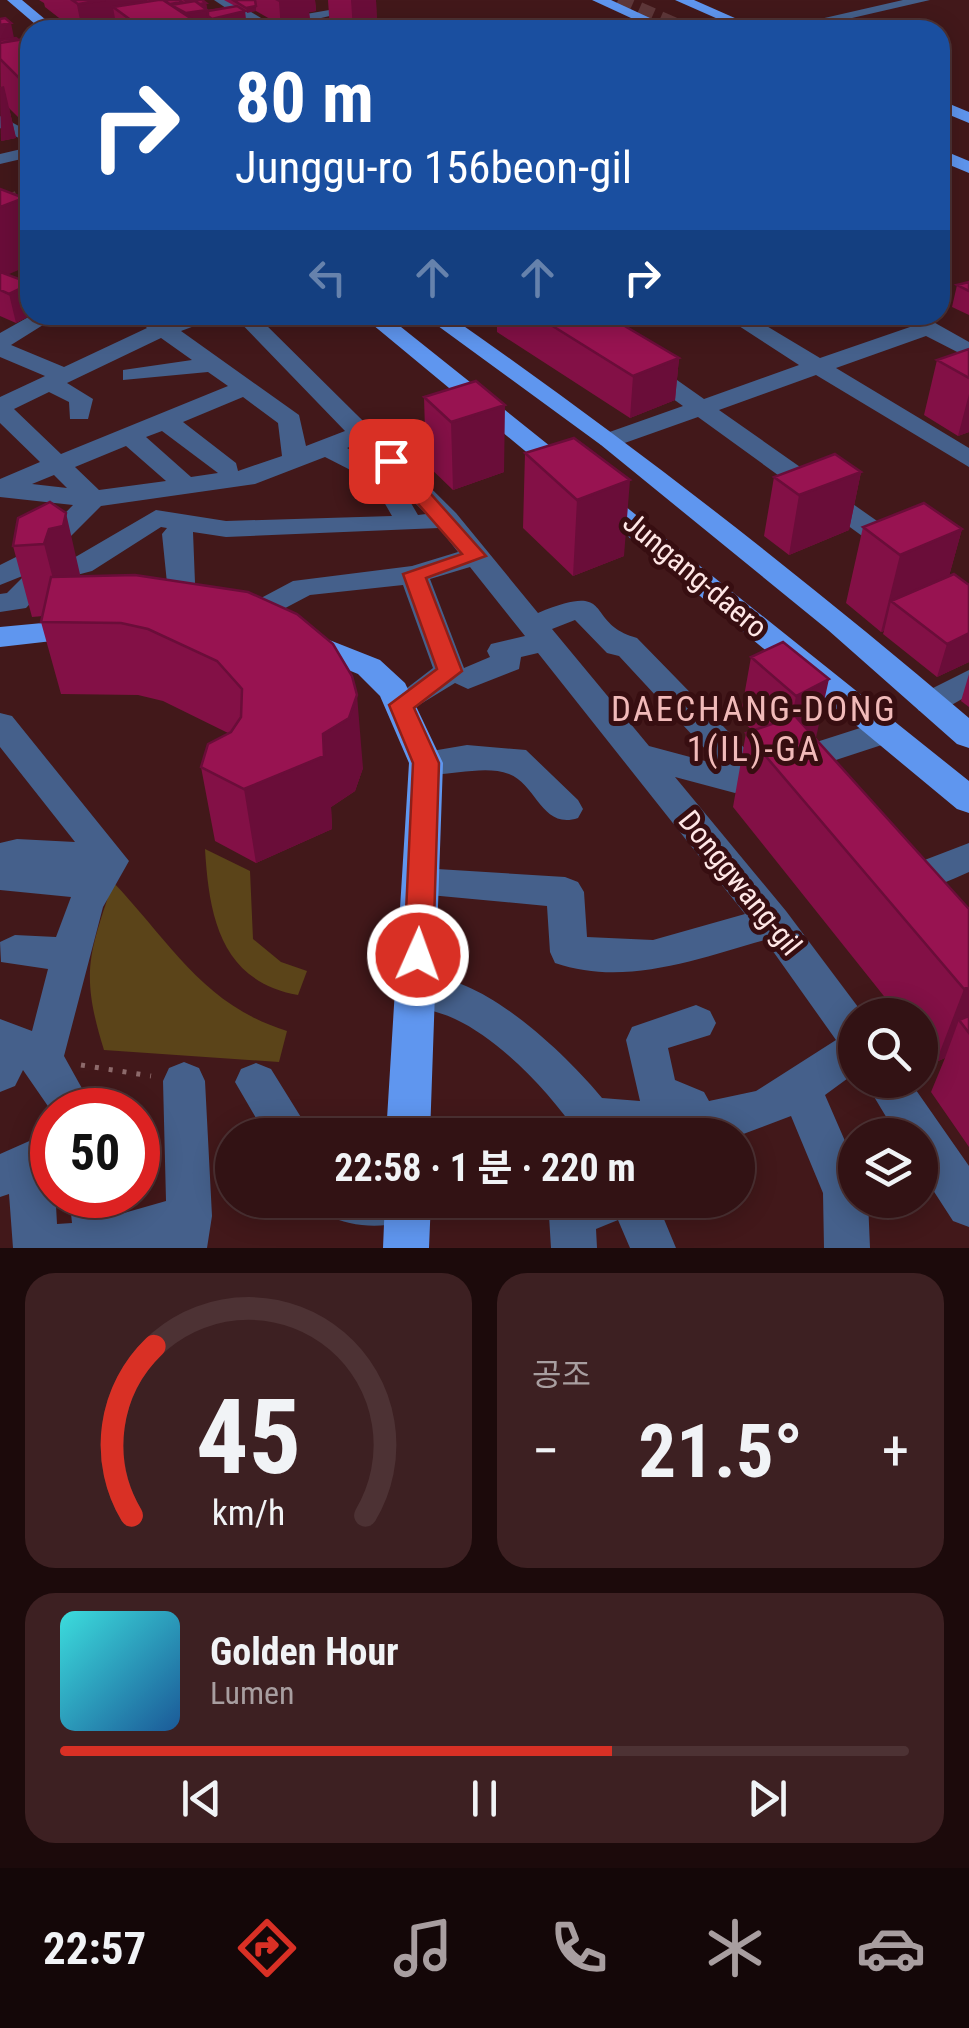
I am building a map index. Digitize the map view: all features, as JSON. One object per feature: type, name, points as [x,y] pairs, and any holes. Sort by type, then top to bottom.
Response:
[{"type":"main road","points":[[14,0],[39,20]]},
{"type":"main road","points":[[598,0],[645,20]]},
{"type":"main road","points":[[682,0],[731,20]]},
{"type":"main road","name":"Jungang-daero","points":[[385,325],[525,435],[969,800]]},
{"type":"main road","name":"Jungang-daero","points":[[448,325],[610,440],[839,623],[969,736]]},
{"type":"main road","points":[[195,626],[235,624],[302,639],[369,666],[401,705],[426,763],[418,991],[408,1078],[408,1118]]},
{"type":"main road","points":[[0,636],[115,628]]},
{"type":"main road","points":[[406,1248],[407,1218]]},
{"type":"street","points":[[221,0],[255,20]]},
{"type":"street","points":[[308,0],[348,20]]},
{"type":"street","points":[[827,20],[924,0]]},
{"type":"street","points":[[304,20],[336,13]]},
{"type":"street","points":[[33,325],[0,346],[57,379],[80,407],[108,398]]},
{"type":"street","points":[[92,499],[0,408],[149,325]]},
{"type":"street","points":[[155,325],[290,420],[295,462]]},
{"type":"street","name":"Donggwang-gil","points":[[254,325],[446,519],[772,922],[838,1012]]},
{"type":"street","points":[[749,325],[969,460]]},
{"type":"street","points":[[922,325],[969,351]]},
{"type":"street","points":[[610,440],[928,328]]},
{"type":"street","points":[[613,346],[922,565]]},
{"type":"street","points":[[131,375],[208,365]]},
{"type":"street","points":[[0,488],[245,388]]},
{"type":"street","points":[[290,420],[337,406]]},
{"type":"street","points":[[164,420],[227,468]]},
{"type":"street","points":[[0,488],[92,499],[255,476],[364,432]]},
{"type":"street","points":[[127,434],[179,478]]},
{"type":"street","points":[[325,446],[382,476],[410,524]]},
{"type":"street","points":[[132,492],[156,518]]},
{"type":"street","points":[[0,576],[38,556],[92,499]]},
{"type":"street","points":[[0,603],[16,601],[40,576],[82,565],[156,518],[226,529],[308,516],[410,524],[446,519]]},
{"type":"street","points":[[181,583],[176,534],[187,522]]},
{"type":"street","points":[[235,624],[302,587],[414,574],[476,556]]},
{"type":"street","points":[[401,705],[450,671],[414,574]]},
{"type":"street","points":[[468,678],[508,662],[502,650],[538,634],[579,607],[618,646],[626,645],[766,772],[802,796]]},
{"type":"street","points":[[930,703],[969,681]]},
{"type":"street","points":[[2,729],[97,872]]},
{"type":"street","points":[[637,756],[736,781],[885,732]]},
{"type":"street","points":[[426,763],[468,758],[499,763],[514,759],[566,809]]},
{"type":"street","points":[[882,846],[916,878],[969,858]]},
{"type":"street","points":[[0,858],[17,853],[97,872]]},
{"type":"street","points":[[0,876],[62,880],[97,872]]},
{"type":"street","points":[[63,1088],[15,1053],[57,1028],[70,954],[97,872]]},
{"type":"street","points":[[421,883],[565,892],[569,952],[653,956],[772,922]]},
{"type":"street","points":[[14,951],[70,954]]},
{"type":"street","points":[[418,991],[476,1009],[590,1118]]},
{"type":"street","points":[[696,1023],[651,1035],[646,1040],[657,1092],[689,1106],[696,1118]]},
{"type":"street","points":[[728,1118],[743,1116],[838,1061]]},
{"type":"street","points":[[27,1164],[36,1248],[97,1246],[186,1232],[184,1081]]},
{"type":"street","points":[[256,1082],[279,1118]]},
{"type":"street","points":[[800,1086],[844,1192],[847,1248]]},
{"type":"street","points":[[897,1098],[969,1206]]},
{"type":"street","points":[[94,1218],[97,1246]]},
{"type":"street","points":[[572,1218],[574,1248]]},
{"type":"street","points":[[640,1218],[653,1248]]},
{"type":"path","points":[[15,1053],[184,1081]]},
{"type":"shaded area","points":[[205,849],[250,871],[253,939],[281,962],[307,971],[298,995],[251,976],[235,960],[216,921]]},
{"type":"shaded area","points":[[113,882],[210,989],[258,1020],[287,1031],[279,1062],[104,1050],[92,1002],[90,964]]},
{"type":"building","points":[[72,0],[105,0],[78,4]]},
{"type":"building","points":[[163,0],[193,20],[131,20],[113,7]]},
{"type":"building","points":[[233,0],[255,0],[256,6],[246,8]]},
{"type":"building","points":[[195,1],[207,10],[186,13],[171,5]]},
{"type":"building","points":[[237,6],[245,11],[212,19],[208,16],[208,11]]},
{"type":"building","points":[[20,40],[20,78],[0,59],[0,43]]},
{"type":"building","points":[[0,189],[20,196],[20,200],[0,207]]},
{"type":"building","points":[[0,272],[20,279],[20,289],[9,294],[0,290]]},
{"type":"building","points":[[551,325],[623,325],[679,358],[633,376]]},
{"type":"building","points":[[969,349],[969,378],[937,360]]},
{"type":"building","points":[[476,381],[505,405],[451,422],[424,397]]},
{"type":"building","points":[[574,438],[630,480],[577,500],[525,453]]},
{"type":"building","points":[[835,454],[861,472],[799,495],[774,477]]},
{"type":"building","points":[[50,502],[66,513],[63,526],[49,529],[44,544],[13,546],[18,518]]},
{"type":"building","points":[[924,503],[962,529],[900,555],[863,527]]},
{"type":"building","points":[[954,574],[969,585],[969,633],[947,644],[891,601]]},
{"type":"building","points":[[135,575],[248,592],[297,614],[333,644],[352,676],[357,695],[349,718],[323,734],[324,756],[244,789],[201,767],[208,744],[231,732],[241,717],[242,689],[217,661],[148,629],[121,623],[41,622],[51,577]]},
{"type":"building","points":[[783,642],[829,679],[796,696],[751,657]]},
{"type":"building","points":[[795,716],[969,909],[969,987],[964,989],[746,733]]},
{"type":"building","points":[[969,1016],[969,1033],[959,1020]]},
{"type":"tunnel","points":[[618,0],[663,20]]},
{"type":"tunnel","points":[[0,208],[20,200]]},
{"type":"district","name":"DAECHANG-DONG 1(IL)-GA","points":[[754,729]]},
{"type":"route","points":[[391,461],[476,556],[414,574],[450,661],[450,671],[444,678],[401,705],[426,763],[418,955]]}]
